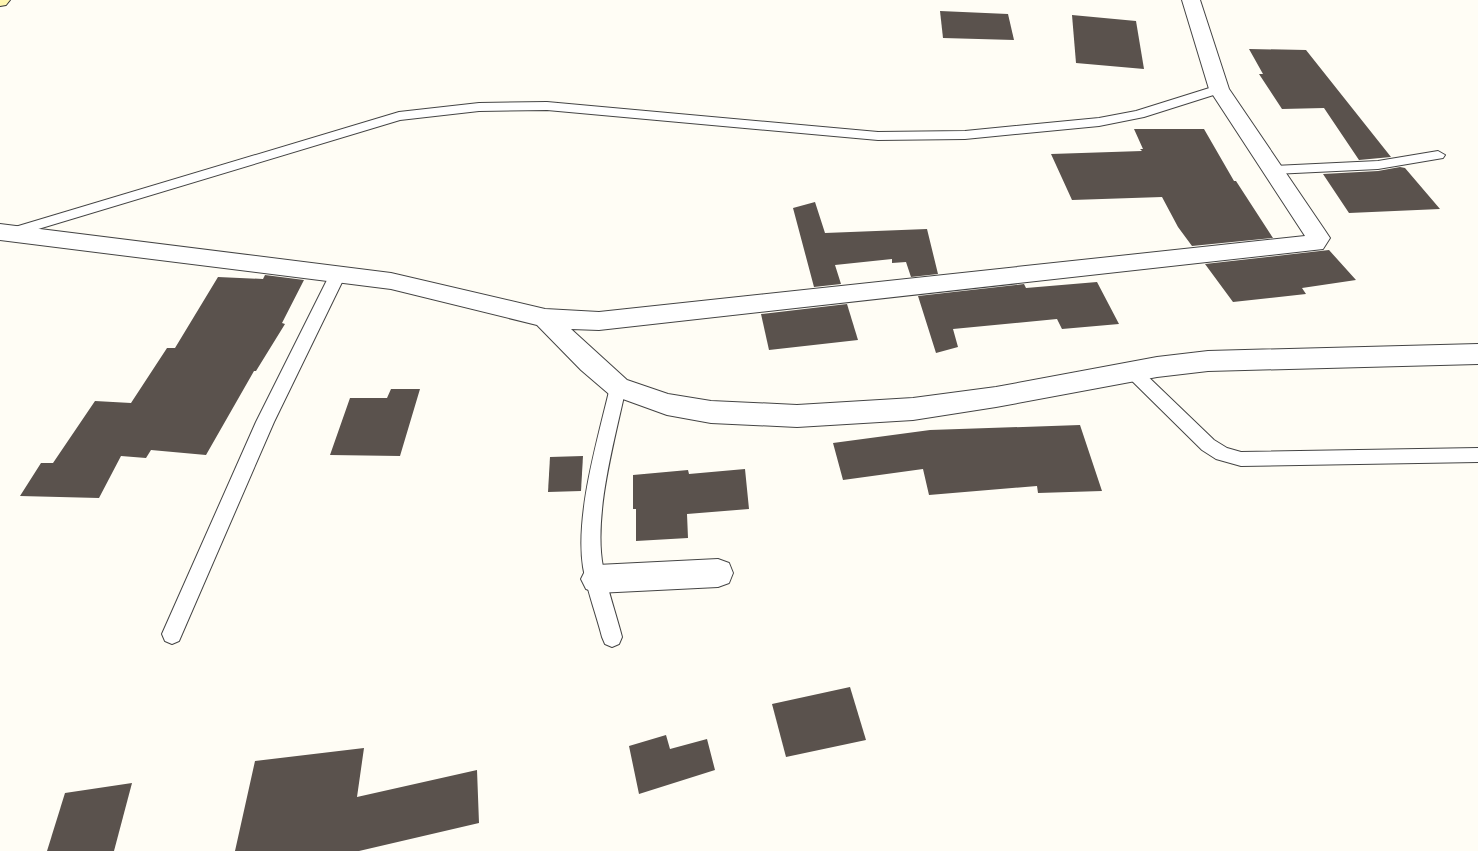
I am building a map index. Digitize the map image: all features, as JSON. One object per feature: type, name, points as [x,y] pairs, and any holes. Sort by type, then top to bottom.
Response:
[{"type":"street","points":[[5,233],[391,281],[545,318],[599,321],[1315,243],[1318,238],[1219,89],[1190,0]]},
{"type":"street","points":[[545,318],[590,363],[618,387],[667,404],[711,412],[797,416],[913,409],[996,397],[1132,371],[1208,361],[1478,354]]},
{"type":"street","points":[[597,579],[718,573]]},
{"type":"lane","points":[[5,233],[399,116],[443,110],[479,107],[547,106],[878,136],[965,135],[1099,122],[1139,114],[1219,89]]},
{"type":"lane","points":[[1274,170],[1378,165],[1438,155]]},
{"type":"lane","points":[[172,634],[265,422],[338,274]]},
{"type":"lane","points":[[1132,371],[1208,444],[1222,454],[1241,459],[1478,455]]},
{"type":"lane","points":[[612,637],[593,566],[592,525],[597,482],[618,387]]},
{"type":"building","points":[[940,11],[1008,14],[1014,40],[943,38]]},
{"type":"building","points":[[1072,15],[1136,21],[1144,69],[1076,63]]},
{"type":"building","points":[[1249,49],[1306,50],[1391,157],[1359,160],[1324,108],[1282,109],[1259,74],[1263,74]]},
{"type":"building","points":[[1134,129],[1204,129],[1234,181],[1236,181],[1273,238],[1192,246],[1178,227],[1162,197],[1072,200],[1051,154],[1142,151],[1140,149],[1143,149]]},
{"type":"building","points":[[1400,167],[1405,168],[1440,209],[1349,213],[1323,174],[1378,171]]},
{"type":"building","points":[[815,202],[825,233],[927,229],[938,274],[911,277],[906,262],[892,263],[892,259],[835,265],[841,284],[814,287],[793,208]]},
{"type":"building","points":[[1329,250],[1356,280],[1302,288],[1306,294],[1233,302],[1205,264]]},
{"type":"building","points":[[265,275],[304,280],[282,323],[285,324],[256,371],[254,371],[206,455],[151,450],[146,458],[121,456],[99,498],[20,496],[41,463],[53,463],[95,401],[131,403],[167,348],[175,348],[218,277],[263,279]]},
{"type":"building","points":[[1097,282],[1119,324],[1062,329],[1057,319],[953,329],[958,347],[936,353],[918,296],[1024,284],[1026,288]]},
{"type":"building","points":[[847,304],[858,340],[769,350],[761,314]]},
{"type":"building","points":[[391,389],[420,389],[400,456],[330,455],[350,398],[387,398]]},
{"type":"building","points":[[1080,425],[1102,491],[1038,493],[1037,486],[929,495],[923,469],[843,480],[833,443],[930,430]]},
{"type":"building","points":[[583,456],[581,491],[548,492],[550,457]]},
{"type":"building","points":[[745,469],[749,509],[687,514],[688,538],[636,541],[636,509],[633,509],[633,475],[688,470],[689,474]]},
{"type":"building","points":[[850,687],[866,740],[786,757],[772,704]]},
{"type":"building","points":[[666,735],[670,749],[707,739],[715,770],[639,794],[629,746]]},
{"type":"building","points":[[364,748],[357,797],[477,770],[479,823],[359,851],[235,851],[255,761]]},
{"type":"building","points":[[132,783],[114,851],[47,851],[65,793]]}]
